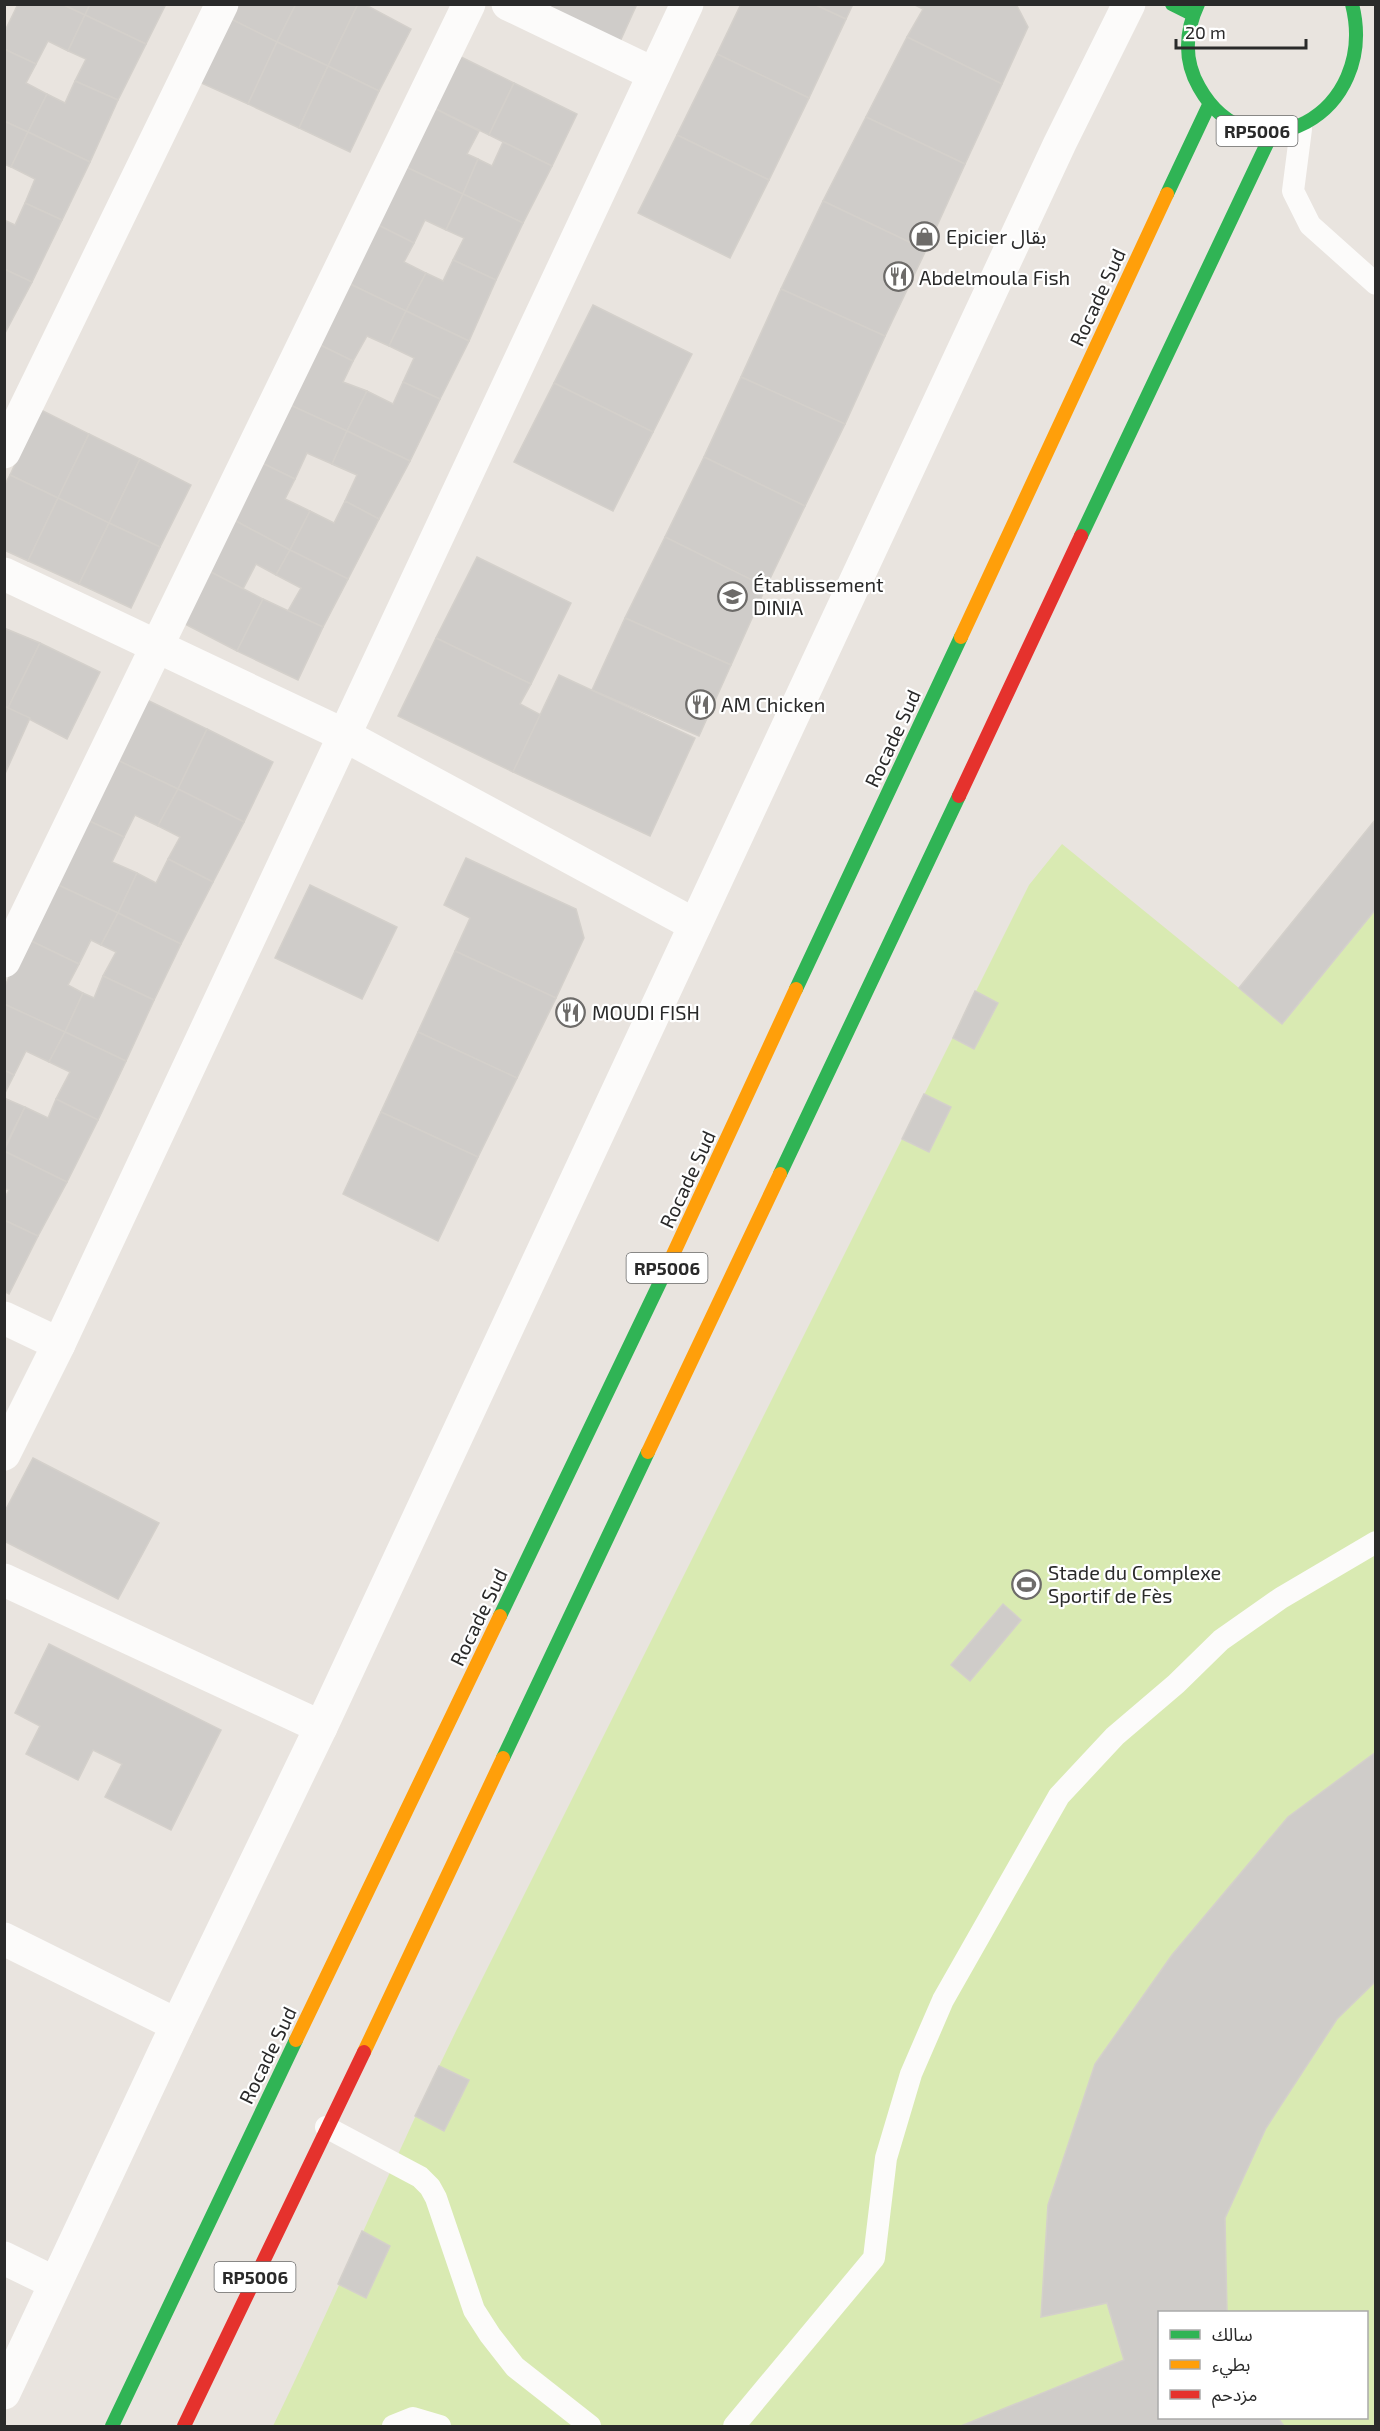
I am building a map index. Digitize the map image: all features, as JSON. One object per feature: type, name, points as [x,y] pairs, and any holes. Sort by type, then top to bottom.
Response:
[{"type":"main road","points":[[1172,4],[1195,9]]},
{"type":"main road","name":"RP5006","points":[[1195,9],[1187,38],[1188,62],[1196,85],[1209,105],[1223,117],[1254,131],[1272,133],[1301,129],[1328,116],[1347,94],[1359,68],[1362,36],[1353,5]]},
{"type":"main road","name":"Rocade Sud","points":[[112,2427],[618,1372],[1209,105]]},
{"type":"main road","name":"RP5006","points":[[184,2427],[452,1867],[1272,133]]},
{"type":"street","points":[[4,452],[222,4]]},
{"type":"street","points":[[4,961],[470,4]]},
{"type":"street","points":[[508,4],[654,75]]},
{"type":"street","points":[[4,1454],[59,1344],[687,4]]},
{"type":"street","points":[[4,2393],[177,2025],[321,1727],[1060,143],[1129,4]]},
{"type":"street","points":[[4,574],[344,735],[695,924]]},
{"type":"street","points":[[4,1318],[59,1344]]},
{"type":"street","points":[[4,1580],[321,1727]]},
{"type":"street","points":[[4,1939],[177,2025]]},
{"type":"street","points":[[4,2258],[55,2283]]},
{"type":"lane","points":[[1301,129],[1293,191],[1310,225],[1376,284]]},
{"type":"lane","points":[[734,2427],[874,2258],[886,2158],[911,2074],[943,2000],[1059,1796],[1115,1736],[1176,1684],[1221,1640],[1281,1598],[1376,1542]]},
{"type":"lane","points":[[326,2127],[420,2178],[430,2187],[436,2198],[474,2310],[490,2335],[515,2367],[590,2427]]},
{"type":"lane","points":[[393,2427],[413,2418],[440,2427]]},
{"type":"green space","name":"Stade du Complexe Sportif de Fès","points":[[1375,820],[1375,2426],[273,2426],[457,2029],[1029,885],[1062,844],[1239,988]]},
{"type":"building","points":[[18,4],[62,4],[85,15],[68,51],[48,41],[36,64],[4,49],[4,33]]},
{"type":"building","points":[[62,4],[90,4],[85,15]]},
{"type":"building","points":[[90,4],[166,4],[146,44],[85,15]]},
{"type":"building","points":[[235,4],[296,4],[277,42],[229,18]]},
{"type":"building","points":[[296,4],[358,4],[328,66],[277,42]]},
{"type":"building","points":[[358,4],[364,4],[411,29],[379,91],[328,66]]},
{"type":"building","points":[[534,4],[637,4],[618,46]]},
{"type":"building","points":[[741,4],[814,4],[846,19],[809,98],[717,54]]},
{"type":"building","points":[[814,4],[853,4],[846,19]]},
{"type":"building","points":[[913,4],[1016,4],[1028,27],[1002,84],[907,37],[923,9]]},
{"type":"building","points":[[85,15],[146,44],[118,100],[75,81],[86,59],[68,51]]},
{"type":"building","points":[[229,18],[277,42],[248,104],[199,82]]},
{"type":"building","points":[[907,37],[1002,84],[965,164],[866,117]]},
{"type":"building","points":[[277,42],[328,66],[299,128],[248,104]]},
{"type":"building","points":[[4,49],[36,64],[26,83],[47,94],[28,132],[4,121]]},
{"type":"building","points":[[717,54],[809,98],[769,180],[677,135]]},
{"type":"building","points":[[457,55],[514,83],[489,135],[432,107]]},
{"type":"building","points":[[328,66],[379,91],[350,152],[299,128]]},
{"type":"building","points":[[75,81],[118,100],[90,162],[28,132],[47,94],[65,103]]},
{"type":"building","points":[[514,83],[577,114],[552,166],[489,135]]},
{"type":"building","points":[[432,107],[479,131],[467,154],[478,159],[463,194],[404,166]]},
{"type":"building","points":[[866,117],[965,164],[926,250],[823,201]]},
{"type":"building","points":[[4,121],[28,132],[11,167],[4,164]]},
{"type":"building","points":[[28,132],[90,162],[62,220],[25,203],[35,179],[11,167]]},
{"type":"building","points":[[677,135],[769,180],[730,258],[638,213]]},
{"type":"building","points":[[503,142],[552,166],[523,223],[463,194],[478,159],[492,166]]},
{"type":"building","points":[[404,166],[463,194],[446,230],[425,220],[414,243],[376,224]]},
{"type":"building","points":[[463,194],[523,223],[496,280],[453,260],[464,238],[446,230]]},
{"type":"building","points":[[823,201],[926,250],[885,336],[781,289]]},
{"type":"building","points":[[25,203],[62,220],[32,282],[4,269],[4,220],[15,225]]},
{"type":"building","points":[[376,224],[414,243],[404,262],[426,273],[406,311],[346,282]]},
{"type":"building","points":[[453,260],[496,280],[469,341],[406,311],[426,273],[443,281]]},
{"type":"building","points":[[4,269],[32,282],[4,335]]},
{"type":"building","points":[[346,282],[406,311],[389,346],[367,336],[353,361],[316,343]]},
{"type":"building","points":[[781,289],[885,336],[845,424],[741,377]]},
{"type":"building","points":[[593,305],[692,354],[653,432],[554,383]]},
{"type":"building","points":[[406,311],[469,341],[440,399],[403,382],[414,358],[389,346]]},
{"type":"building","points":[[316,343],[353,361],[343,382],[367,391],[347,431],[288,404]]},
{"type":"building","points":[[741,377],[845,424],[805,506],[704,457]]},
{"type":"building","points":[[403,382],[440,399],[410,461],[347,431],[367,391],[393,404]]},
{"type":"building","points":[[554,383],[653,432],[613,511],[514,462]]},
{"type":"building","points":[[288,404],[347,431],[332,464],[307,453],[295,479],[262,463]]},
{"type":"building","points":[[41,410],[89,434],[58,498],[10,475]]},
{"type":"building","points":[[347,431],[410,461],[379,519],[345,501],[357,475],[332,464]]},
{"type":"building","points":[[89,434],[140,459],[109,523],[58,498]]},
{"type":"building","points":[[704,457],[805,506],[766,587],[665,537]]},
{"type":"building","points":[[140,459],[191,485],[160,547],[109,523]]},
{"type":"building","points":[[262,463],[295,479],[285,499],[310,511],[290,550],[234,520]]},
{"type":"building","points":[[10,475],[58,498],[28,561],[4,550],[4,486]]},
{"type":"building","points":[[58,498],[109,523],[79,584],[28,561]]},
{"type":"building","points":[[345,501],[379,519],[348,579],[290,550],[310,511],[334,523]]},
{"type":"building","points":[[234,520],[290,550],[276,575],[256,564],[243,589],[207,570]]},
{"type":"building","points":[[109,523],[160,547],[131,608],[79,584]]},
{"type":"building","points":[[665,537],[766,587],[731,665],[625,618]]},
{"type":"building","points":[[290,550],[348,579],[323,627],[288,611],[301,588],[276,575]]},
{"type":"building","points":[[477,557],[571,603],[531,684],[436,638]]},
{"type":"building","points":[[207,570],[263,599],[237,651],[179,621]]},
{"type":"building","points":[[263,599],[323,627],[298,680],[237,651]]},
{"type":"building","points":[[625,618],[731,665],[699,736],[592,690]]},
{"type":"building","points":[[4,628],[40,643],[8,708],[4,706]]},
{"type":"building","points":[[436,638],[531,684],[520,704],[541,715],[513,772],[398,716]]},
{"type":"building","points":[[40,643],[100,672],[67,739],[8,708]]},
{"type":"building","points":[[559,675],[695,738],[650,836],[513,772]]},
{"type":"building","points":[[145,699],[207,729],[178,789],[115,759]]},
{"type":"building","points":[[4,706],[30,718],[4,776]]},
{"type":"building","points":[[207,729],[273,762],[244,822],[178,789]]},
{"type":"building","points":[[115,759],[178,789],[158,826],[135,815],[124,837],[85,819]]},
{"type":"building","points":[[178,789],[244,822],[213,882],[168,859],[180,837],[158,826]]},
{"type":"building","points":[[85,819],[124,837],[112,862],[137,873],[118,913],[54,883]]},
{"type":"building","points":[[1375,820],[1376,909],[1282,1024],[1239,988]]},
{"type":"building","points":[[466,858],[576,909],[584,938],[556,998],[455,951],[470,918],[444,905]]},
{"type":"building","points":[[168,859],[213,882],[181,944],[118,913],[137,873],[156,883]]},
{"type":"building","points":[[54,883],[118,913],[101,945],[91,940],[79,964],[27,939]]},
{"type":"building","points":[[310,885],[397,927],[362,999],[275,958]]},
{"type":"building","points":[[118,913],[181,944],[154,1000],[103,976],[116,952],[101,945]]},
{"type":"building","points":[[27,939],[79,964],[68,985],[83,993],[65,1032],[4,1004],[4,988]]},
{"type":"building","points":[[455,951],[556,998],[517,1078],[418,1032]]},
{"type":"building","points":[[103,976],[154,1000],[126,1061],[65,1032],[83,993],[94,998]]},
{"type":"building","points":[[975,991],[998,1003],[974,1049],[953,1038]]},
{"type":"building","points":[[4,1004],[65,1032],[49,1062],[26,1051],[14,1075],[4,1070]]},
{"type":"building","points":[[65,1032],[126,1061],[98,1120],[56,1099],[70,1072],[49,1062]]},
{"type":"building","points":[[418,1032],[517,1078],[478,1157],[381,1112]]},
{"type":"building","points":[[4,1070],[14,1075],[4,1095]]},
{"type":"building","points":[[924,1094],[951,1107],[929,1152],[902,1139]]},
{"type":"building","points":[[4,1098],[25,1107],[4,1148]]},
{"type":"building","points":[[56,1099],[98,1120],[67,1182],[4,1151],[25,1107],[48,1118]]},
{"type":"building","points":[[381,1112],[478,1157],[438,1241],[343,1194]]},
{"type":"building","points":[[4,1151],[67,1182],[38,1236],[4,1220],[4,1199],[9,1190],[4,1188]]},
{"type":"building","points":[[4,1220],[38,1236],[9,1294],[4,1291]]},
{"type":"building","points":[[33,1458],[159,1523],[118,1599],[4,1541],[4,1513]]},
{"type":"building","points":[[1003,1604],[1021,1620],[970,1681],[951,1665]]},
{"type":"building","points":[[49,1644],[221,1730],[171,1830],[105,1797],[122,1764],[93,1750],[78,1780],[26,1754],[40,1726],[15,1713]]},
{"type":"building","points":[[1376,1752],[1376,1981],[1337,2019],[1266,2128],[1225,2218],[1227,2311],[1158,2311],[1158,2419],[1279,2419],[1284,2426],[961,2426],[1124,2360],[1107,2303],[1041,2317],[1048,2205],[1095,2064],[1172,1955],[1288,1817]]},
{"type":"building","points":[[439,2066],[469,2080],[444,2131],[415,2116]]},
{"type":"building","points":[[362,2231],[390,2246],[366,2298],[338,2284]]},
{"type":"traffic: fast","points":[[1172,4],[1192,14]]},
{"type":"traffic: fast","points":[[1198,4],[1191,25],[1188,46],[1191,67],[1199,87],[1222,115],[1249,130],[1278,131],[1306,122],[1330,104],[1347,77],[1356,43],[1352,4]]},
{"type":"traffic: fast","points":[[1167,194],[1209,105]]},
{"type":"traffic: fast","points":[[1081,536],[1272,133]]},
{"type":"traffic: fast","points":[[796,989],[961,637]]},
{"type":"traffic: fast","points":[[780,1174],[959,796]]},
{"type":"traffic: fast","points":[[500,1616],[664,1274]]},
{"type":"traffic: fast","points":[[503,1758],[648,1452]]},
{"type":"traffic: fast","points":[[112,2426],[296,2040]]},
{"type":"traffic: slow","points":[[961,637],[1167,194]]},
{"type":"traffic: slow","points":[[664,1274],[796,989]]},
{"type":"traffic: slow","points":[[648,1452],[780,1174]]},
{"type":"traffic: slow","points":[[296,2040],[500,1616]]},
{"type":"traffic: slow","points":[[364,2052],[503,1758]]},
{"type":"traffic: jam","points":[[959,796],[1081,536]]},
{"type":"traffic: jam","points":[[184,2426],[364,2052]]},
{"type":"place","name":"Epicier بقال","points":[[925,236]]},
{"type":"place","name":"Abdelmoula Fish","points":[[898,277]]},
{"type":"place","name":"Établissement DINIA","points":[[732,596]]},
{"type":"place","name":"AM Chicken","points":[[700,704]]},
{"type":"place","name":"MOUDI FISH","points":[[571,1012]]},
{"type":"place","name":"Stade du Complexe Sportif de Fès","points":[[1027,1584]]}]
